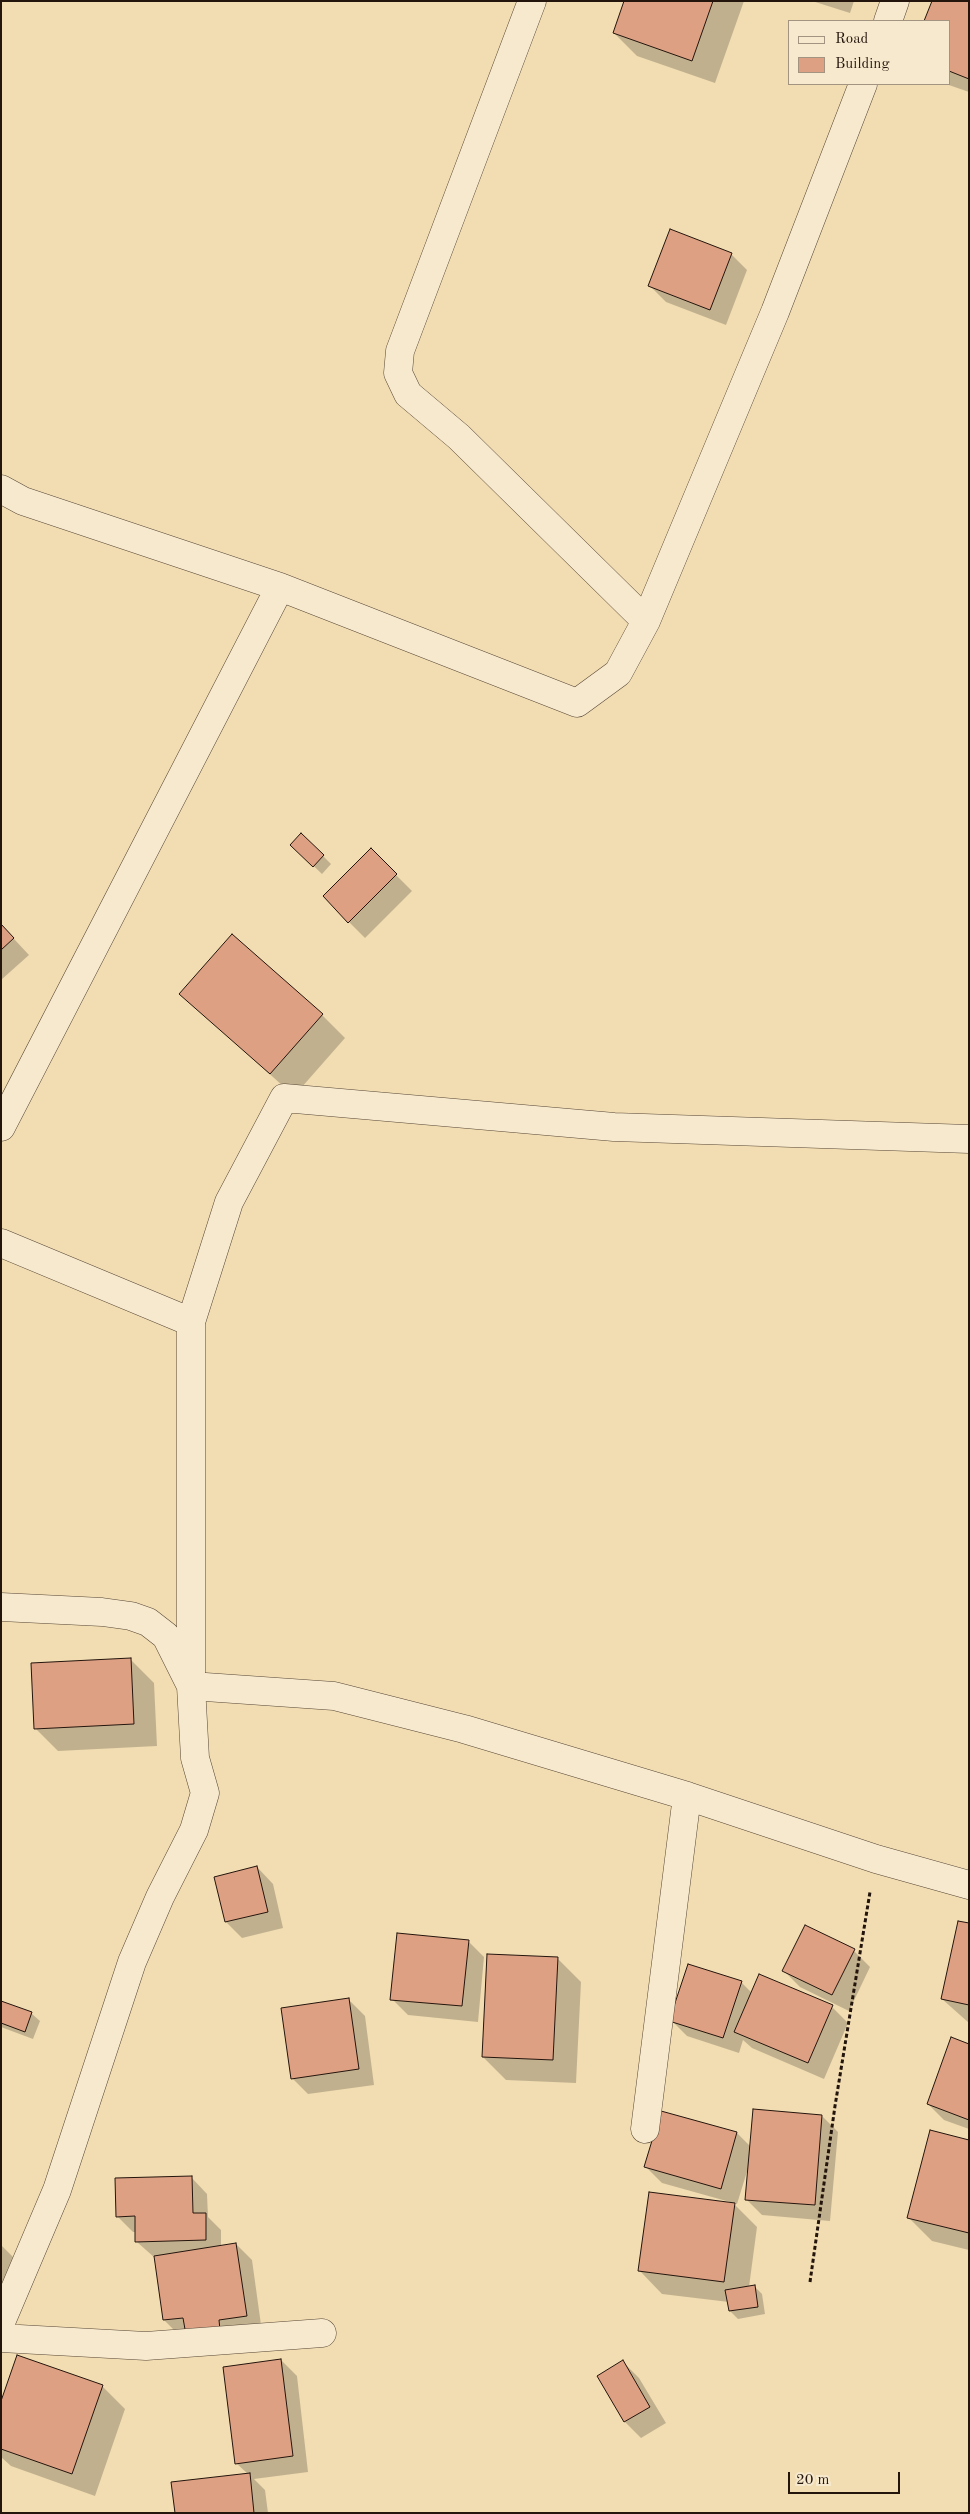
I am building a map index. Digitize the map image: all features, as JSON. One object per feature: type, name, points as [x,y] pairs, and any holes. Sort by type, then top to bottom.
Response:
[{"type":"street","points":[[532,1],[400,352],[398,373],[408,394],[459,437],[646,621]]},
{"type":"street","points":[[888,20],[895,1]]},
{"type":"street","points":[[1,489],[23,501],[280,587],[576,703],[618,673],[646,621],[775,312],[863,85]]},
{"type":"street","points":[[1,1127],[280,587]]},
{"type":"street","points":[[1,2322],[57,2190],[132,1962],[160,1897],[194,1830],[205,1793],[195,1758],[191,1686],[191,1322],[229,1202],[284,1098],[614,1127],[969,1138]]},
{"type":"street","points":[[1,1243],[191,1322]]},
{"type":"street","points":[[1,1607],[102,1612],[131,1616],[148,1622],[166,1636],[191,1686]]},
{"type":"street","points":[[191,1686],[334,1696],[464,1728],[687,1796],[876,1859],[969,1886]]},
{"type":"street","points":[[645,2129],[687,1796]]},
{"type":"street","points":[[1,2338],[146,2346],[322,2333]]},
{"type":"path","points":[[810,2282],[835,2106],[876,1859]]},
{"type":"building","points":[[624,1],[713,1],[692,61],[613,33]]},
{"type":"building","points":[[932,1],[969,1],[969,79],[950,71],[950,20],[924,20]]},
{"type":"building","points":[[670,229],[732,253],[710,310],[648,286]]},
{"type":"building","points":[[301,833],[324,855],[313,867],[290,845]]},
{"type":"building","points":[[371,848],[397,874],[348,923],[323,896]]},
{"type":"building","points":[[1,924],[14,938],[1,950]]},
{"type":"building","points":[[232,934],[323,1014],[270,1074],[179,994]]},
{"type":"building","points":[[131,1658],[134,1724],[34,1729],[31,1663]]},
{"type":"building","points":[[257,1866],[268,1912],[225,1922],[214,1877]]},
{"type":"building","points":[[958,1921],[969,1923],[969,2005],[941,1999]]},
{"type":"building","points":[[805,1925],[855,1949],[832,1995],[782,1971]]},
{"type":"building","points":[[397,1933],[469,1940],[462,2006],[390,2000]]},
{"type":"building","points":[[487,1954],[558,1957],[553,2060],[482,2057]]},
{"type":"building","points":[[688,1964],[742,1981],[723,2038],[669,2021]]},
{"type":"building","points":[[759,1974],[833,2005],[808,2063],[734,2032]]},
{"type":"building","points":[[349,1998],[359,2069],[291,2079],[281,2008]]},
{"type":"building","points":[[1,2001],[32,2012],[25,2032],[1,2023]]},
{"type":"building","points":[[951,2037],[969,2044],[969,2120],[927,2104]]},
{"type":"building","points":[[753,2109],[822,2115],[815,2205],[745,2200]]},
{"type":"building","points":[[661,2111],[737,2132],[721,2189],[644,2167]]},
{"type":"building","points":[[930,2130],[969,2140],[969,2233],[907,2218]]},
{"type":"building","points":[[192,2176],[193,2213],[206,2213],[206,2240],[135,2242],[135,2216],[116,2217],[115,2178]]},
{"type":"building","points":[[649,2192],[735,2203],[724,2282],[638,2271]]},
{"type":"building","points":[[236,2243],[247,2316],[219,2320],[220,2330],[186,2335],[183,2318],[163,2320],[154,2256]]},
{"type":"building","points":[[755,2285],[758,2307],[729,2311],[725,2290]]},
{"type":"building","points":[[17,2355],[103,2385],[72,2474],[1,2449],[1,2401]]},
{"type":"building","points":[[281,2359],[293,2456],[235,2464],[223,2367]]},
{"type":"building","points":[[623,2360],[650,2407],[624,2422],[597,2376]]},
{"type":"building","points":[[250,2473],[254,2513],[175,2513],[171,2482]]}]
